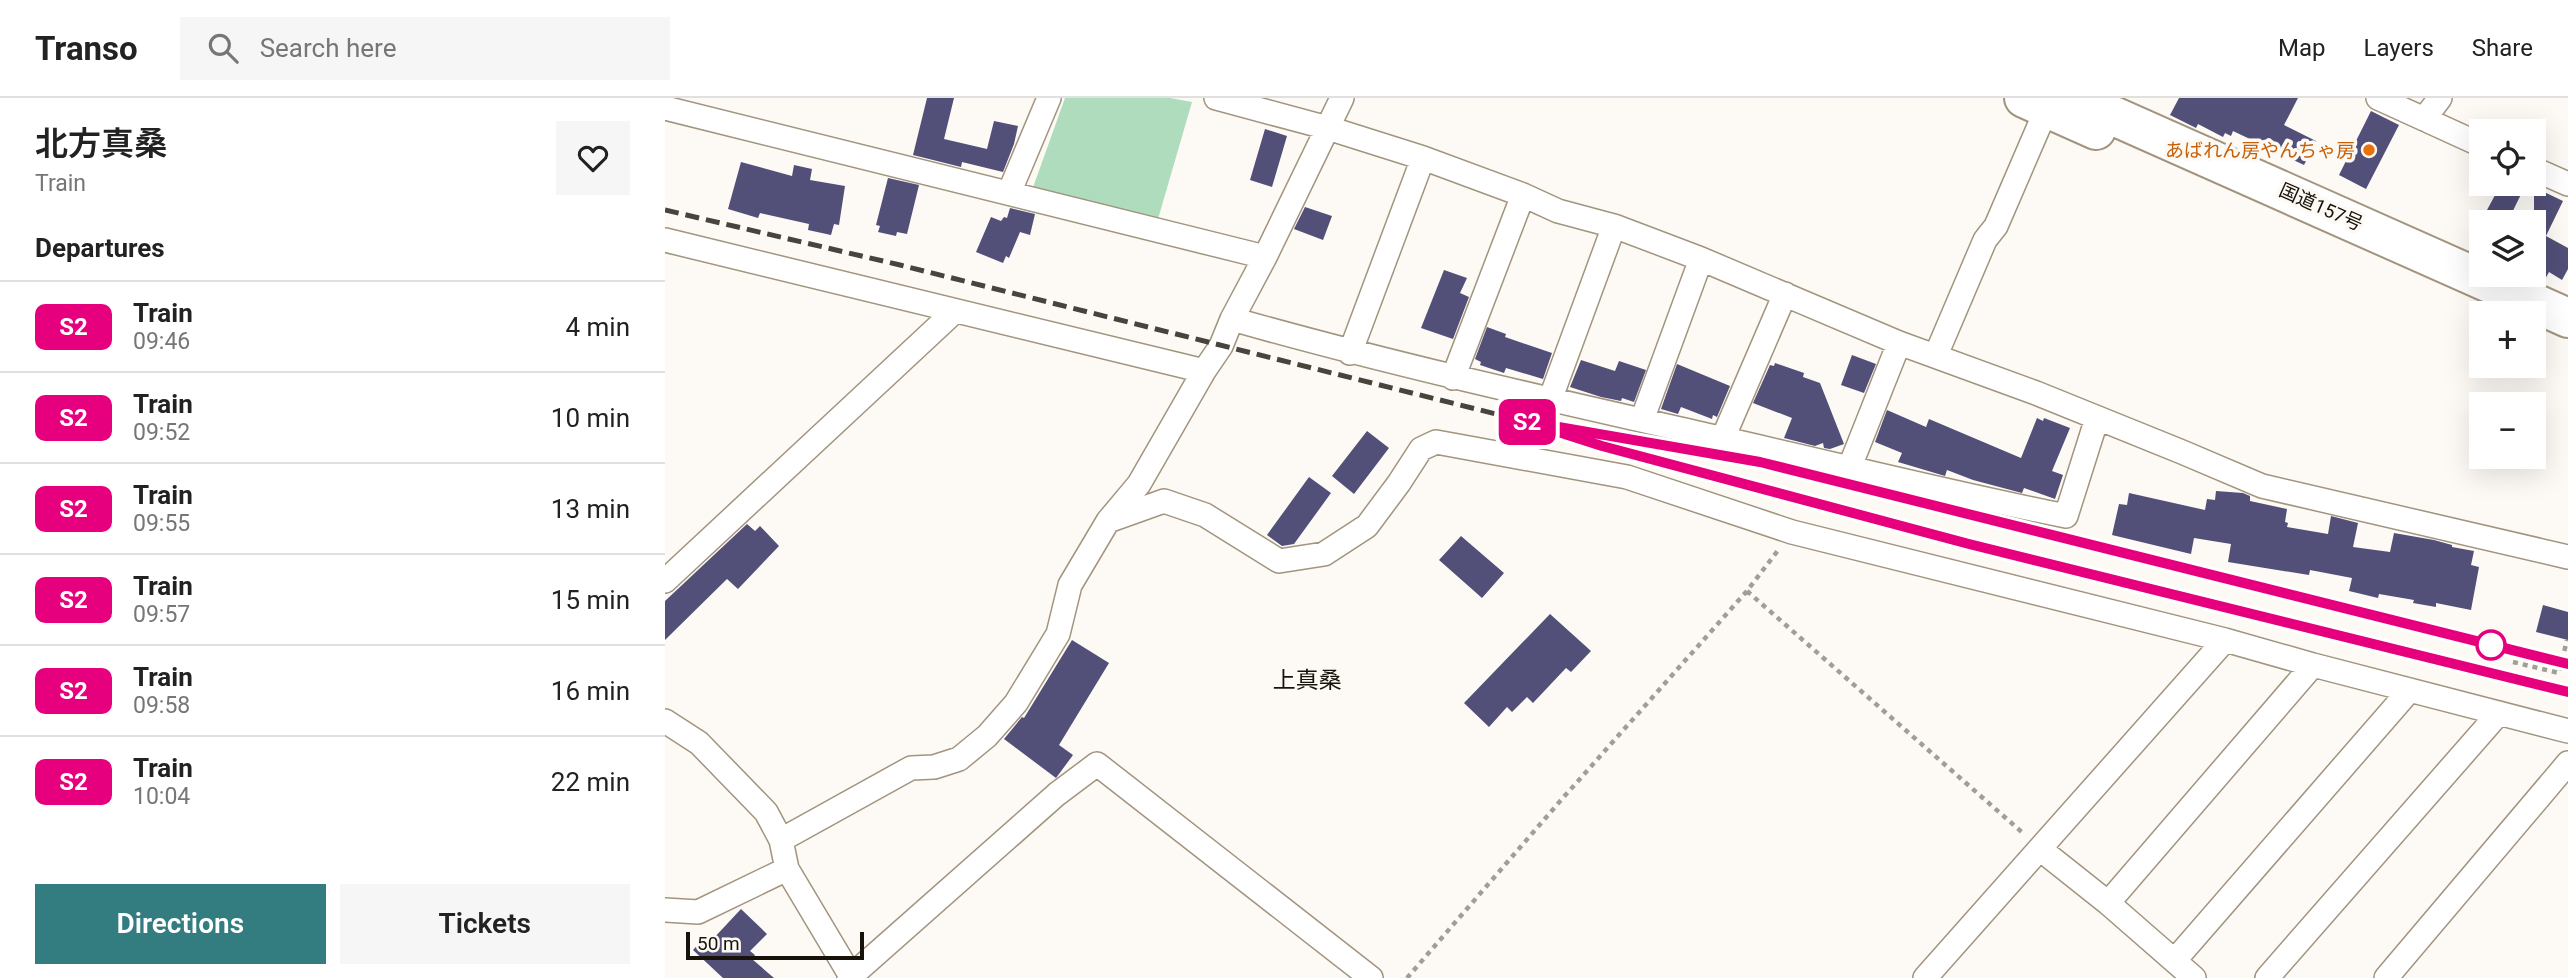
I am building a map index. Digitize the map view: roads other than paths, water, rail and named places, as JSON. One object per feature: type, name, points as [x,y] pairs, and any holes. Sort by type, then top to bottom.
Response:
[{"type":"highway","name":"国道157号","points":[[2052,101],[2481,301]]},
{"type":"highway","name":"国道157号","points":[[2052,101],[2385,235],[2568,318]]},
{"type":"highway","points":[[2546,330],[2568,340]]},
{"type":"street","points":[[1009,193],[1049,98]]},
{"type":"street","points":[[1216,98],[1328,128],[1423,158],[1523,195],[1558,211],[1614,226],[1701,259],[1899,343],[2097,418],[2262,486],[2568,557]]},
{"type":"street","points":[[781,840],[911,768],[934,767],[959,759],[987,736],[1016,703],[1058,634],[1070,585],[1108,521],[1139,484],[1221,346],[1232,318],[1265,257],[1342,98]]},
{"type":"street","points":[[2378,98],[2469,140]]},
{"type":"street","points":[[2424,119],[2440,98]]},
{"type":"street","points":[[1936,355],[1985,240],[1996,226],[2052,101]]},
{"type":"street","points":[[665,107],[1265,257]]},
{"type":"street","points":[[1350,353],[1423,158]]},
{"type":"street","points":[[2546,174],[2568,184]]},
{"type":"street","points":[[1453,378],[1523,195]]},
{"type":"street","points":[[1549,400],[1614,226]]},
{"type":"street","points":[[665,240],[1204,371]]},
{"type":"street","points":[[1642,420],[1701,259]]},
{"type":"street","points":[[1723,438],[1785,294]]},
{"type":"street","points":[[665,581],[954,311]]},
{"type":"street","points":[[1232,318],[1350,353],[1453,378],[1723,438],[1956,494],[2066,516],[2097,418]]},
{"type":"street","points":[[1849,469],[1899,343]]},
{"type":"street","points":[[1108,521],[1164,501],[1205,515],[1279,561],[1324,554],[1367,526],[1421,449],[1436,442],[1627,477],[1792,532],[2225,640],[2409,691],[2568,731]]},
{"type":"street","points":[[1925,978],[2225,640]]},
{"type":"street","points":[[2108,903],[2313,665]]},
{"type":"street","points":[[2175,960],[2409,691]]},
{"type":"street","points":[[2267,978],[2499,713]]},
{"type":"street","points":[[665,721],[699,743],[766,812],[781,840],[787,869],[850,978],[1058,794],[1097,764],[1371,978]]},
{"type":"street","points":[[2386,978],[2568,762]]},
{"type":"street","points":[[2040,849],[2108,903],[2194,978]]},
{"type":"street","points":[[665,910],[698,912],[787,869]]},
{"type":"railway","points":[[665,210],[900,265],[1524,421],[1602,446],[1969,544],[2568,692]]},
{"type":"railway","points":[[1579,430],[1760,462],[2568,664]]},
{"type":"train","name":"S2","points":[[2568,664],[1760,462],[1524,421],[1602,446],[1969,544],[2568,692]]},
{"type":"place","name":"あばれん房やんちゃ房","points":[[2369,150]]},
{"type":"district","name":"上真桑","points":[[1307,680]]}]
